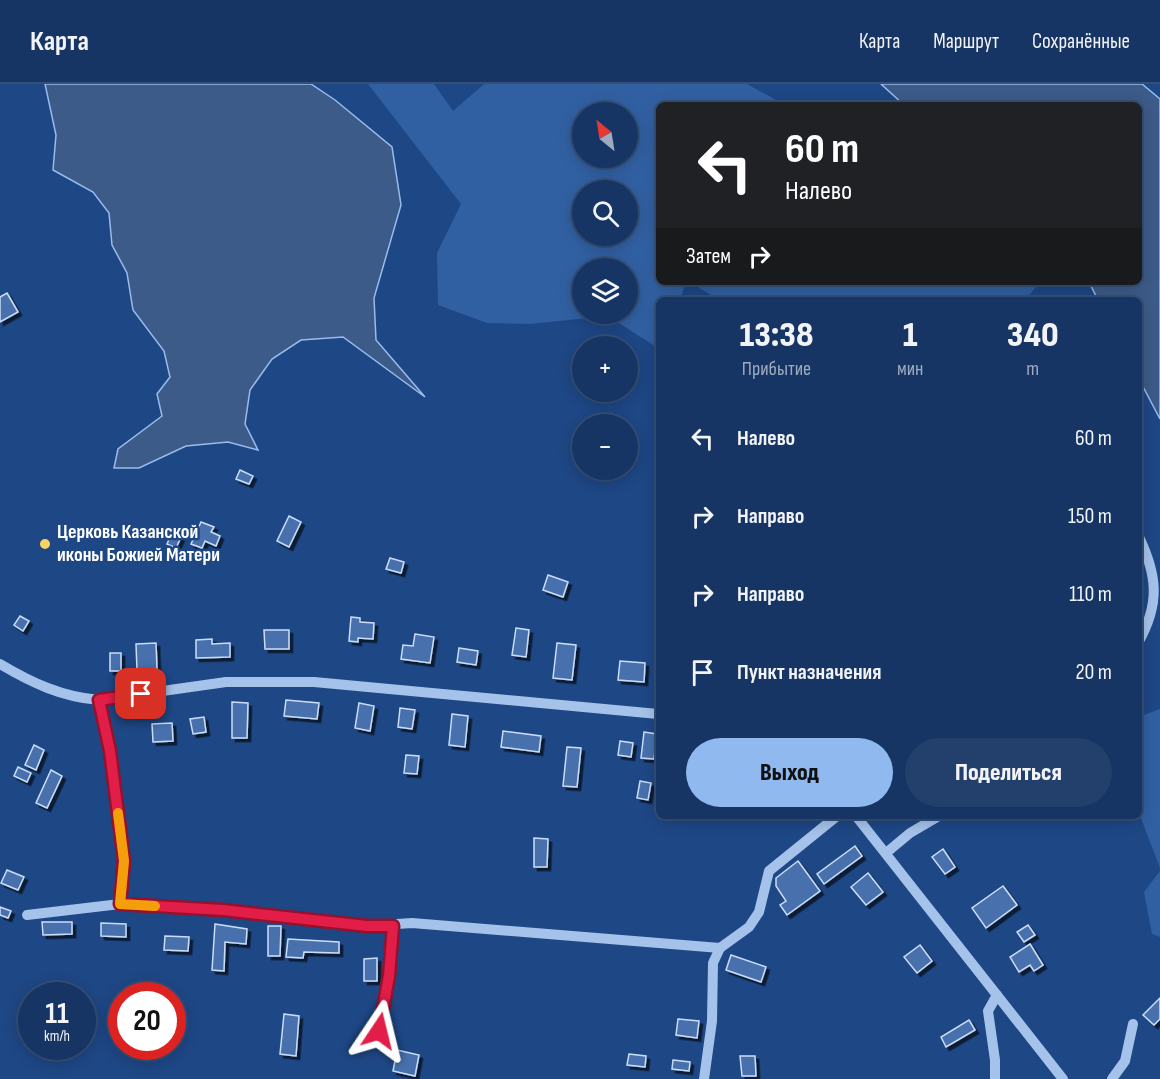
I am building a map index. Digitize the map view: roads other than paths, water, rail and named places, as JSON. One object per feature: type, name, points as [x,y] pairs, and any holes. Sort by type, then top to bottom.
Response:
[{"type":"street","points":[[1142,544],[1152,567],[1158,602],[1154,617],[1142,636]]},
{"type":"street","points":[[0,664],[33,684],[82,699],[99,700],[226,682],[268,680],[314,682],[656,714]]},
{"type":"street","points":[[99,700],[110,751],[124,861],[120,904]]},
{"type":"street","points":[[704,1079],[712,1021],[713,963],[720,948],[749,927],[759,912],[769,871],[833,819]]},
{"type":"street","points":[[858,819],[1062,1079]]},
{"type":"street","points":[[886,853],[910,833],[934,819]]},
{"type":"street","points":[[27,915],[120,904],[223,910],[367,926],[393,926],[412,922],[720,948]]},
{"type":"street","points":[[379,1031],[389,976],[393,926]]},
{"type":"street","points":[[995,1079],[995,1060],[988,1011],[997,994]]},
{"type":"street","points":[[1113,1079],[1125,1061],[1133,1024]]},
{"type":"place","name":"Церковь Казанской иконы Божией Матери","points":[[45,544]]}]
